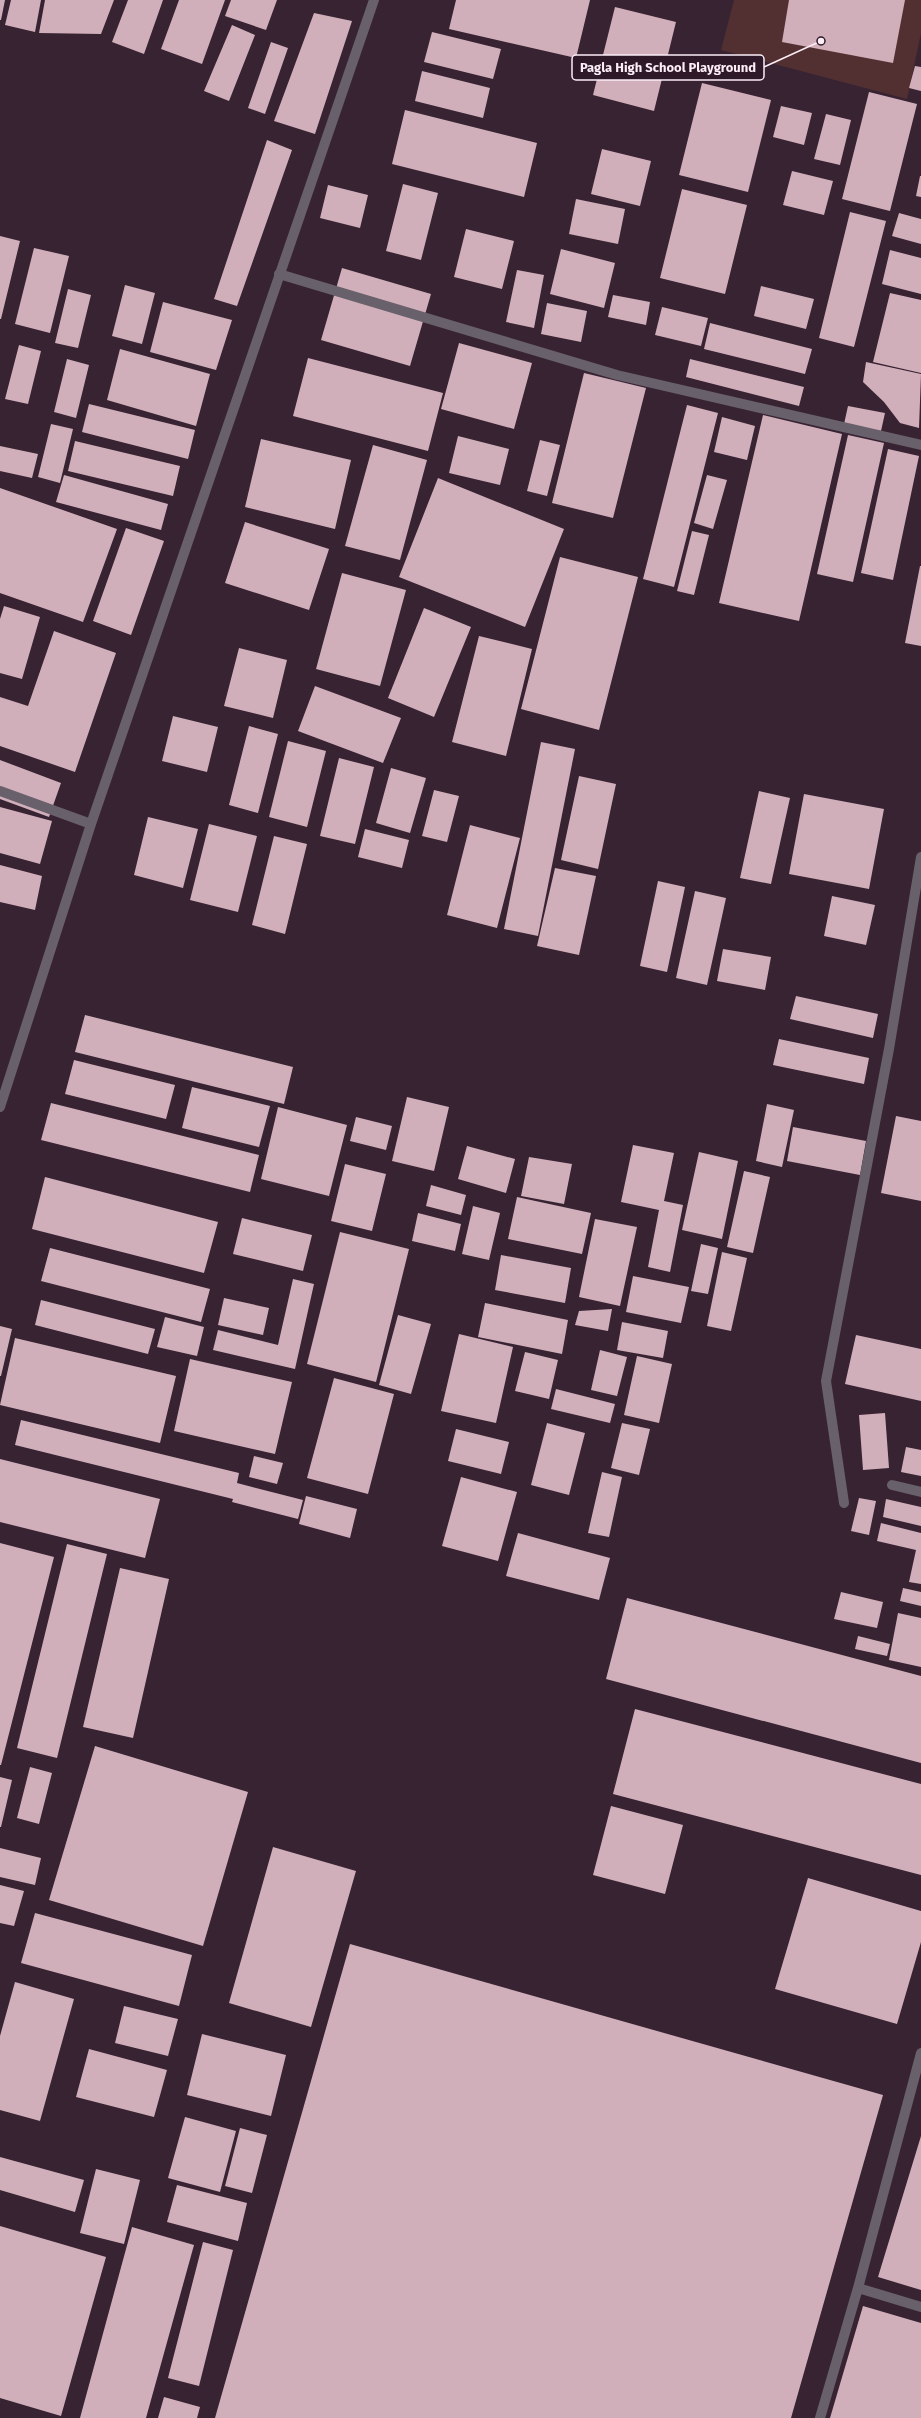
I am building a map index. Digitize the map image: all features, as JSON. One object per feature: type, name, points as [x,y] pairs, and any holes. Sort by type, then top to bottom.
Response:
[{"type":"street","points":[[0,1107],[91,824],[374,0]]},
{"type":"street","points":[[279,274],[617,375],[921,445]]},
{"type":"street","points":[[0,791],[91,824]]},
{"type":"street","points":[[844,1503],[826,1381],[889,1049],[921,857]]},
{"type":"street","points":[[892,1485],[921,1492]]},
{"type":"street","points":[[820,2418],[858,2288],[921,2053]]},
{"type":"street","points":[[858,2288],[921,2307]]},
{"type":"shaded area","points":[[734,0],[921,0],[921,33],[907,99],[721,50]]},
{"type":"building","points":[[0,0],[5,0],[1,20],[0,20]]},
{"type":"building","points":[[11,0],[41,0],[35,32],[5,25]]},
{"type":"building","points":[[45,0],[114,0],[101,34],[39,33]]},
{"type":"building","points":[[128,0],[163,0],[144,54],[112,42]]},
{"type":"building","points":[[179,0],[225,0],[202,64],[161,49]]},
{"type":"building","points":[[231,0],[277,0],[266,30],[225,16]]},
{"type":"building","points":[[456,0],[590,0],[576,58],[449,29]]},
{"type":"building","points":[[789,0],[905,0],[893,63],[782,42]]},
{"type":"building","points":[[615,7],[676,22],[654,111],[593,95]]},
{"type":"building","points":[[314,13],[352,21],[315,134],[274,121]]},
{"type":"building","points":[[232,25],[255,35],[229,101],[204,91]]},
{"type":"building","points":[[432,32],[501,49],[493,79],[424,62]]},
{"type":"building","points":[[271,42],[288,48],[265,114],[248,108]]},
{"type":"building","points":[[915,66],[921,67],[921,91],[909,88]]},
{"type":"building","points":[[422,71],[490,88],[483,118],[415,101]]},
{"type":"building","points":[[702,83],[771,100],[748,192],[679,175]]},
{"type":"building","points":[[869,92],[917,104],[890,211],[842,199]]},
{"type":"building","points":[[781,106],[812,113],[804,145],[773,137]]},
{"type":"building","points":[[405,110],[537,143],[524,197],[392,164]]},
{"type":"building","points":[[826,114],[851,120],[840,165],[814,159]]},
{"type":"building","points":[[267,140],[292,150],[237,306],[214,299]]},
{"type":"building","points":[[602,149],[651,161],[640,206],[591,194]]},
{"type":"building","points":[[792,171],[833,181],[824,215],[783,205]]},
{"type":"building","points":[[921,176],[921,197],[916,196]]},
{"type":"building","points":[[403,184],[438,193],[421,260],[386,251]]},
{"type":"building","points":[[328,185],[368,195],[360,228],[320,218]]},
{"type":"building","points":[[682,189],[747,205],[725,294],[660,278]]},
{"type":"building","points":[[576,199],[625,209],[618,244],[569,234]]},
{"type":"building","points":[[850,212],[886,221],[854,347],[819,338]]},
{"type":"building","points":[[899,213],[921,219],[921,244],[892,236]]},
{"type":"building","points":[[466,229],[514,241],[502,289],[454,277]]},
{"type":"building","points":[[0,236],[20,241],[1,319],[0,319]]},
{"type":"building","points":[[34,248],[69,256],[50,333],[15,324]]},
{"type":"building","points":[[561,249],[615,263],[604,308],[550,294]]},
{"type":"building","points":[[890,250],[921,258],[921,294],[882,284]]},
{"type":"building","points":[[342,268],[431,294],[410,366],[321,340]]},
{"type":"building","points":[[517,270],[544,275],[534,328],[506,322]]},
{"type":"building","points":[[125,285],[155,293],[142,344],[112,336]]},
{"type":"building","points":[[761,286],[814,299],[806,329],[754,316]]},
{"type":"building","points":[[68,289],[91,295],[78,348],[55,343]]},
{"type":"building","points":[[890,293],[921,300],[921,373],[873,362]]},
{"type":"building","points":[[613,295],[650,302],[646,325],[608,317]]},
{"type":"building","points":[[163,302],[232,320],[216,370],[150,352]]},
{"type":"building","points":[[547,303],[587,311],[581,342],[541,334]]},
{"type":"building","points":[[662,307],[708,318],[701,346],[655,335]]},
{"type":"building","points":[[710,323],[812,349],[805,374],[704,349]]},
{"type":"building","points":[[459,343],[532,363],[514,429],[441,409]]},
{"type":"building","points":[[19,345],[41,351],[28,404],[5,399]]},
{"type":"building","points":[[120,349],[210,374],[196,426],[107,400]]},
{"type":"building","points":[[308,358],[443,393],[428,451],[293,416]]},
{"type":"building","points":[[67,359],[89,365],[76,418],[54,412]]},
{"type":"building","points":[[690,359],[804,387],[799,406],[686,377]]},
{"type":"building","points":[[866,362],[921,374],[919,428],[900,423],[884,402],[863,382]]},
{"type":"building","points":[[584,373],[646,388],[613,518],[552,503]]},
{"type":"building","points":[[89,404],[195,430],[188,459],[82,432]]},
{"type":"building","points":[[687,405],[718,413],[674,587],[643,579]]},
{"type":"building","points":[[848,406],[885,413],[881,431],[844,424]]},
{"type":"building","points":[[763,415],[842,434],[799,621],[719,603]]},
{"type":"building","points":[[722,417],[755,426],[747,460],[714,452]]},
{"type":"building","points":[[51,424],[73,429],[60,483],[38,477]]},
{"type":"building","points":[[848,435],[884,443],[853,582],[817,574]]},
{"type":"building","points":[[458,436],[509,449],[500,485],[449,473]]},
{"type":"building","points":[[261,439],[351,460],[335,529],[245,507]]},
{"type":"building","points":[[540,440],[560,445],[547,496],[527,491]]},
{"type":"building","points":[[75,441],[180,466],[173,496],[68,471]]},
{"type":"building","points":[[373,445],[427,460],[400,560],[345,546]]},
{"type":"building","points":[[0,446],[38,454],[32,478],[0,471]]},
{"type":"building","points":[[888,449],[919,456],[893,580],[861,573]]},
{"type":"building","points":[[64,475],[168,504],[161,530],[56,502]]},
{"type":"building","points":[[707,475],[727,480],[713,529],[694,523]]},
{"type":"building","points":[[438,478],[564,529],[525,627],[399,577]]},
{"type":"building","points":[[0,488],[117,529],[83,622],[0,593]]},
{"type":"building","points":[[245,522],[329,549],[309,610],[225,583]]},
{"type":"building","points":[[126,528],[164,541],[131,635],[93,621]]},
{"type":"building","points":[[692,531],[709,535],[694,595],[677,591]]},
{"type":"building","points":[[560,557],[638,577],[599,730],[521,709]]},
{"type":"building","points":[[921,566],[921,646],[905,643]]},
{"type":"building","points":[[342,573],[406,590],[380,686],[316,669]]},
{"type":"building","points":[[4,606],[40,617],[22,679],[0,673],[0,619]]},
{"type":"building","points":[[424,608],[471,627],[434,717],[388,698]]},
{"type":"building","points":[[54,631],[116,653],[75,772],[0,746],[0,697],[28,706]]},
{"type":"building","points":[[479,636],[532,649],[506,756],[452,742]]},
{"type":"building","points":[[239,648],[287,660],[273,718],[224,706]]},
{"type":"building","points":[[315,686],[401,718],[383,763],[298,731]]},
{"type":"building","points":[[173,716],[218,727],[207,772],[162,761]]},
{"type":"building","points":[[249,726],[278,734],[258,813],[229,805]]},
{"type":"building","points":[[288,741],[326,751],[307,827],[269,817]]},
{"type":"building","points":[[541,742],[575,749],[538,936],[504,929]]},
{"type":"building","points":[[339,758],[374,767],[355,844],[320,836]]},
{"type":"building","points":[[0,760],[61,783],[49,817],[0,799]]},
{"type":"building","points":[[391,768],[426,778],[410,833],[376,823]]},
{"type":"building","points":[[579,776],[616,784],[598,869],[561,860]]},
{"type":"building","points":[[434,790],[459,796],[447,842],[422,836]]},
{"type":"building","points":[[759,791],[790,798],[771,884],[740,878]]},
{"type":"building","points":[[804,794],[884,809],[869,889],[789,874]]},
{"type":"building","points":[[0,807],[52,821],[40,864],[0,853]]},
{"type":"building","points":[[148,817],[198,829],[183,888],[134,875]]},
{"type":"building","points":[[209,824],[257,836],[238,912],[190,900]]},
{"type":"building","points":[[470,825],[520,838],[497,928],[447,915]]},
{"type":"building","points":[[365,829],[409,840],[402,868],[358,857]]},
{"type":"building","points":[[274,836],[307,844],[285,934],[252,925]]},
{"type":"building","points":[[0,865],[42,876],[35,910],[0,902]]},
{"type":"building","points":[[555,868],[596,876],[579,955],[537,946]]},
{"type":"building","points":[[658,881],[685,887],[667,972],[640,966]]},
{"type":"building","points":[[695,891],[726,898],[707,985],[676,978]]},
{"type":"building","points":[[832,896],[875,905],[866,945],[824,936]]},
{"type":"building","points":[[723,949],[771,957],[765,990],[717,981]]},
{"type":"building","points":[[796,996],[878,1014],[873,1038],[790,1019]]},
{"type":"building","points":[[85,1015],[293,1067],[284,1104],[75,1052]]},
{"type":"building","points":[[779,1039],[869,1058],[864,1084],[773,1065]]},
{"type":"building","points":[[74,1060],[175,1085],[166,1119],[65,1094]]},
{"type":"building","points":[[192,1087],[270,1106],[259,1147],[182,1128]]},
{"type":"building","points":[[407,1097],[449,1107],[434,1171],[392,1161]]},
{"type":"building","points":[[51,1103],[259,1155],[250,1192],[41,1140]]},
{"type":"building","points":[[767,1104],[794,1110],[782,1167],[756,1161]]},
{"type":"building","points":[[278,1107],[347,1125],[329,1196],[261,1179]]},
{"type":"building","points":[[896,1116],[921,1121],[921,1201],[881,1193]]},
{"type":"building","points":[[356,1117],[392,1126],[386,1150],[350,1141]]},
{"type":"building","points":[[793,1127],[866,1141],[860,1175],[787,1161]]},
{"type":"building","points":[[633,1145],[674,1153],[664,1201],[683,1205],[670,1272],[648,1267],[659,1210],[621,1202]]},
{"type":"building","points":[[467,1146],[515,1159],[506,1193],[458,1179]]},
{"type":"building","points":[[699,1152],[738,1161],[722,1239],[682,1230]]},
{"type":"building","points":[[529,1157],[572,1164],[564,1204],[521,1196]]},
{"type":"building","points":[[345,1164],[386,1174],[372,1231],[331,1221]]},
{"type":"building","points":[[744,1171],[770,1177],[753,1253],[727,1247]]},
{"type":"building","points":[[45,1177],[218,1222],[204,1273],[32,1229]]},
{"type":"building","points":[[431,1185],[466,1195],[461,1215],[426,1206]]},
{"type":"building","points":[[517,1197],[591,1213],[582,1254],[508,1239]]},
{"type":"building","points":[[473,1206],[500,1213],[489,1260],[462,1254]]},
{"type":"building","points":[[418,1213],[461,1224],[455,1251],[412,1241]]},
{"type":"building","points":[[242,1218],[312,1235],[303,1271],[233,1254]]},
{"type":"building","points":[[595,1219],[637,1227],[620,1306],[579,1297]]},
{"type":"building","points":[[340,1232],[409,1249],[376,1382],[307,1364]]},
{"type":"building","points":[[701,1244],[718,1248],[708,1294],[691,1291]]},
{"type":"building","points":[[50,1248],[210,1289],[201,1322],[41,1281]]},
{"type":"building","points":[[722,1252],[747,1258],[731,1331],[707,1326]]},
{"type":"building","points":[[501,1255],[571,1268],[565,1303],[495,1290]]},
{"type":"building","points":[[633,1276],[689,1287],[681,1323],[626,1312]]},
{"type":"building","points":[[293,1279],[314,1284],[295,1369],[213,1350],[218,1330],[278,1345]]},
{"type":"building","points":[[224,1298],[269,1308],[263,1335],[218,1325]]},
{"type":"building","points":[[41,1300],[155,1329],[148,1354],[35,1325]]},
{"type":"building","points":[[485,1303],[568,1320],[562,1354],[478,1337]]},
{"type":"building","points":[[612,1309],[608,1331],[575,1325],[579,1311]]},
{"type":"building","points":[[398,1315],[431,1324],[411,1394],[379,1385]]},
{"type":"building","points":[[165,1317],[204,1327],[197,1356],[157,1347]]},
{"type":"building","points":[[622,1322],[668,1331],[663,1358],[617,1350]]},
{"type":"building","points":[[0,1326],[12,1329],[1,1376],[0,1376]]},
{"type":"building","points":[[459,1334],[513,1347],[496,1423],[441,1411]]},
{"type":"building","points":[[856,1335],[921,1349],[921,1401],[845,1384]]},
{"type":"building","points":[[15,1338],[176,1376],[160,1443],[0,1405]]},
{"type":"building","points":[[600,1350],[627,1357],[617,1396],[591,1390]]},
{"type":"building","points":[[525,1352],[558,1360],[549,1399],[515,1391]]},
{"type":"building","points":[[637,1356],[672,1364],[659,1423],[624,1415]]},
{"type":"building","points":[[190,1359],[292,1382],[275,1454],[174,1431]]},
{"type":"building","points":[[334,1378],[394,1394],[368,1494],[307,1478]]},
{"type":"building","points":[[556,1389],[615,1404],[610,1423],[551,1409]]},
{"type":"building","points":[[885,1413],[889,1468],[863,1470],[859,1415]]},
{"type":"building","points":[[21,1420],[239,1473],[237,1483],[303,1500],[298,1519],[232,1502],[233,1499],[15,1445]]},
{"type":"building","points":[[547,1423],[585,1433],[569,1495],[531,1485]]},
{"type":"building","points":[[622,1423],[650,1429],[639,1475],[611,1468]]},
{"type":"building","points":[[456,1429],[509,1442],[501,1474],[448,1461]]},
{"type":"building","points":[[906,1447],[921,1450],[921,1476],[901,1472]]},
{"type":"building","points":[[254,1456],[283,1463],[277,1484],[249,1477]]},
{"type":"building","points":[[0,1459],[160,1499],[145,1558],[0,1522]]},
{"type":"building","points":[[602,1472],[622,1477],[609,1537],[588,1533]]},
{"type":"building","points":[[461,1477],[517,1492],[498,1561],[442,1546]]},
{"type":"building","points":[[306,1496],[357,1509],[350,1538],[299,1524]]},
{"type":"building","points":[[859,1498],[876,1501],[869,1535],[851,1531]]},
{"type":"building","points":[[886,1499],[921,1507],[921,1526],[883,1517]]},
{"type":"building","points":[[881,1523],[921,1533],[921,1584],[909,1582],[916,1550],[877,1541]]},
{"type":"building","points":[[518,1533],[610,1558],[599,1600],[506,1576]]},
{"type":"building","points":[[0,1543],[54,1557],[1,1765],[0,1765]]},
{"type":"building","points":[[67,1544],[107,1554],[57,1758],[17,1748]]},
{"type":"building","points":[[120,1568],[169,1579],[133,1738],[83,1727]]},
{"type":"building","points":[[903,1588],[921,1592],[921,1606],[900,1601]]},
{"type":"building","points":[[841,1592],[883,1602],[877,1628],[834,1619]]},
{"type":"building","points":[[627,1598],[921,1676],[921,1763],[606,1679]]},
{"type":"building","points":[[898,1613],[921,1618],[921,1667],[889,1660]]},
{"type":"building","points":[[858,1636],[890,1644],[887,1656],[855,1649]]},
{"type":"building","points":[[635,1709],[921,1784],[921,1875],[613,1794]]},
{"type":"building","points":[[95,1746],[248,1792],[203,1946],[49,1900]]},
{"type":"building","points":[[30,1767],[52,1773],[39,1824],[17,1818]]},
{"type":"building","points":[[0,1777],[12,1780],[1,1827],[0,1827]]},
{"type":"building","points":[[611,1806],[683,1825],[665,1894],[593,1875]]},
{"type":"building","points":[[273,1847],[356,1871],[311,2027],[229,2003]]},
{"type":"building","points":[[0,1848],[41,1858],[35,1885],[0,1877]]},
{"type":"building","points":[[808,1878],[921,1911],[921,1942],[897,2024],[775,1989]]},
{"type":"building","points":[[0,1885],[24,1891],[14,1926],[0,1923]]},
{"type":"building","points":[[35,1913],[192,1955],[179,2006],[21,1963]]},
{"type":"building","points":[[350,1944],[883,2095],[791,2418],[215,2418]]},
{"type":"building","points":[[15,1982],[74,1999],[40,2121],[0,2110],[0,2036]]},
{"type":"building","points":[[124,2006],[178,2019],[168,2056],[115,2043]]},
{"type":"building","points":[[202,2034],[286,2055],[271,2116],[187,2095]]},
{"type":"building","points":[[89,2049],[167,2070],[154,2117],[76,2097]]},
{"type":"building","points":[[185,2117],[236,2131],[220,2192],[168,2178]]},
{"type":"building","points":[[240,2128],[267,2135],[252,2193],[225,2186]]},
{"type":"building","points":[[921,2136],[921,2290],[878,2277]]},
{"type":"building","points":[[0,2157],[84,2180],[75,2212],[0,2190]]},
{"type":"building","points":[[96,2169],[140,2180],[124,2244],[80,2233]]},
{"type":"building","points":[[177,2185],[247,2203],[238,2241],[167,2222]]},
{"type":"building","points":[[0,2226],[106,2257],[61,2416],[0,2398]]},
{"type":"building","points":[[132,2227],[194,2245],[146,2418],[80,2418]]},
{"type":"building","points":[[203,2242],[233,2250],[199,2386],[168,2378]]},
{"type":"building","points":[[863,2306],[921,2323],[921,2418],[830,2418]]},
{"type":"building","points":[[164,2397],[200,2407],[197,2418],[158,2418]]},
{"type":"place","name":"Pagla High School Playground","points":[[821,41]]}]
